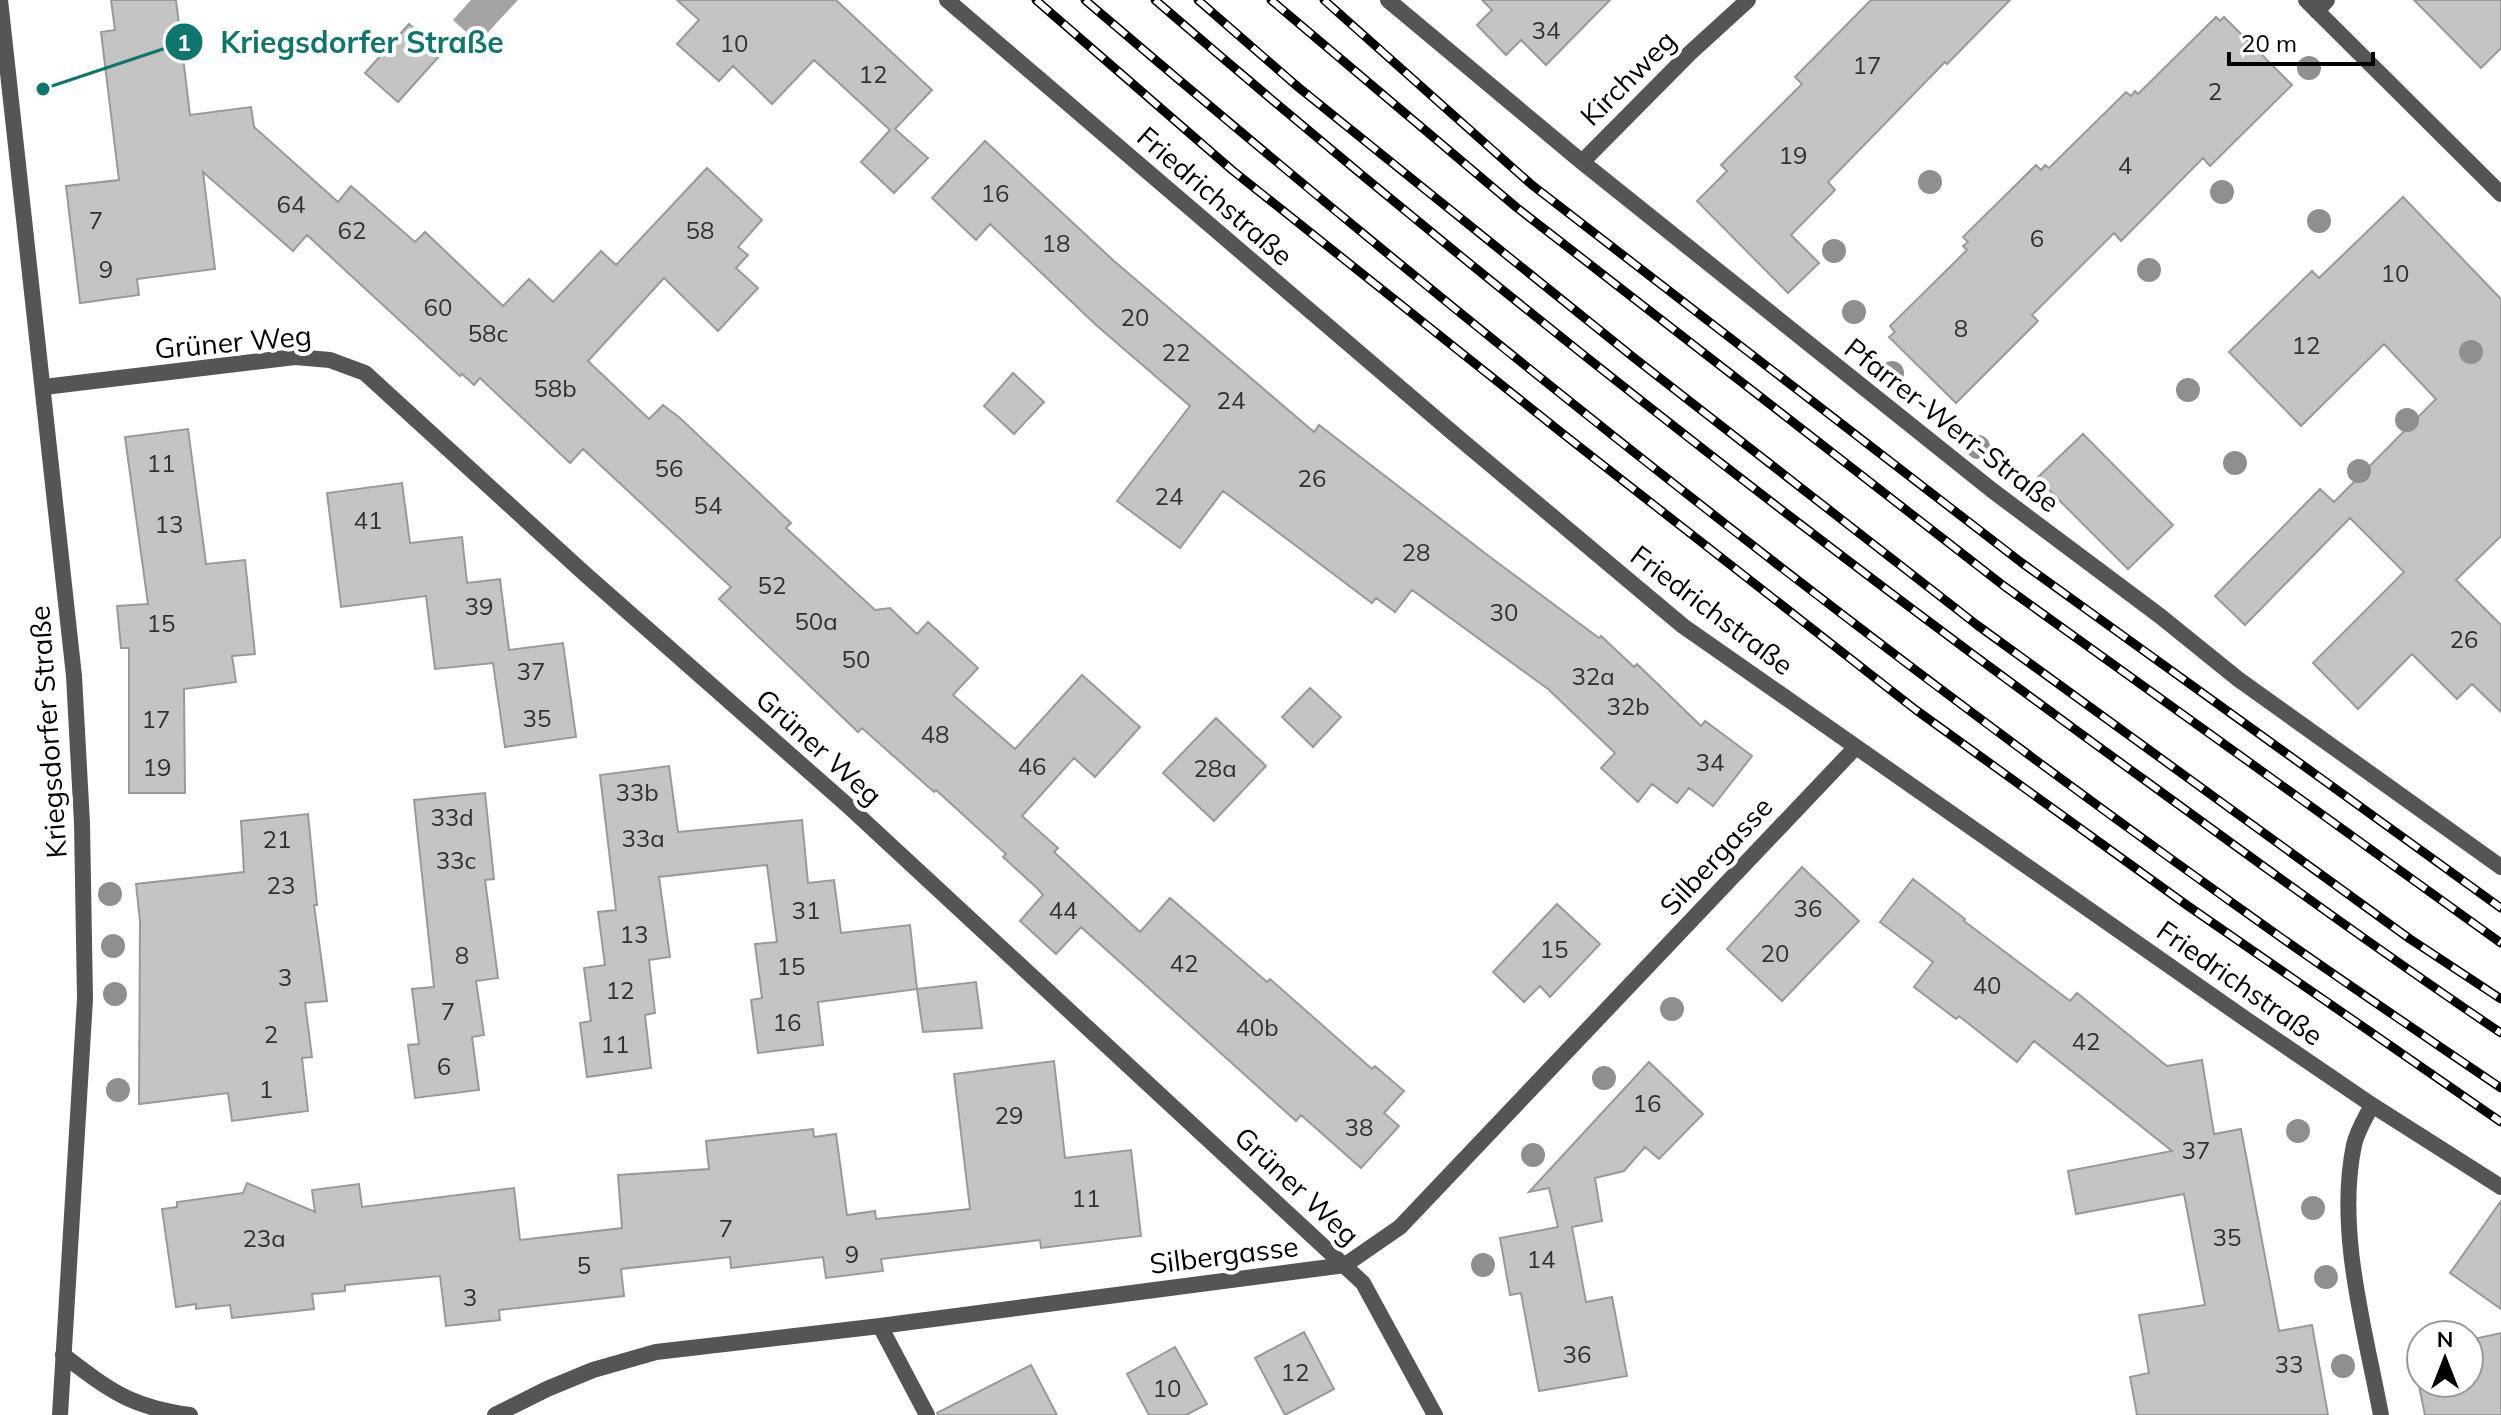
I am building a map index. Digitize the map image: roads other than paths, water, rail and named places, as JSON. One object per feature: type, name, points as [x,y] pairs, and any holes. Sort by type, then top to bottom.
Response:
[{"type":"street","name":"Kriegsdorfer Straße","points":[[0,0],[74,676],[82,823],[85,942],[83,1044],[60,1415]]},
{"type":"street","name":"Friedrichstraße","points":[[947,0],[1683,626],[2372,1105],[2501,1187]]},
{"type":"street","name":"Pfarrer-Werr-Straße","points":[[1388,0],[1582,162],[2059,543],[2160,616],[2238,679],[2501,867]]},
{"type":"street","name":"Kirchweg","points":[[1582,162],[1690,53],[1748,0]]},
{"type":"street","points":[[2317,4],[2501,194]]},
{"type":"street","name":"Grüner Weg","points":[[44,387],[295,357],[330,360],[365,373],[846,804],[1345,1265],[1363,1283],[1435,1415]]},
{"type":"street","name":"Silbergasse","points":[[495,1415],[593,1370],[656,1352],[1345,1265],[1400,1227],[1855,748]]},
{"type":"street","points":[[2372,1105],[2355,1141],[2347,1212],[2381,1415]]},
{"type":"street","points":[[880,1326],[927,1415]]},
{"type":"street","points":[[63,1355],[114,1394],[166,1412],[190,1415]]},
{"type":"railway","points":[[1036,0],[1232,170],[1916,710],[2188,906],[2501,1122]]},
{"type":"railway","points":[[1085,0],[1525,366],[1825,602],[2131,830],[2313,960],[2501,1088]]},
{"type":"railway","points":[[1155,0],[1519,303],[1892,594],[2190,813],[2501,1033]]},
{"type":"railway","points":[[1198,0],[1298,87],[1633,357],[1977,625],[2410,939],[2501,999]]},
{"type":"railway","points":[[1271,0],[1516,207],[2004,586],[2501,943]]},
{"type":"railway","points":[[1324,0],[1532,185],[2022,563],[2501,908]]},
{"type":"place","name":"Kriegsdorfer Straße","points":[[43,89]]}]
